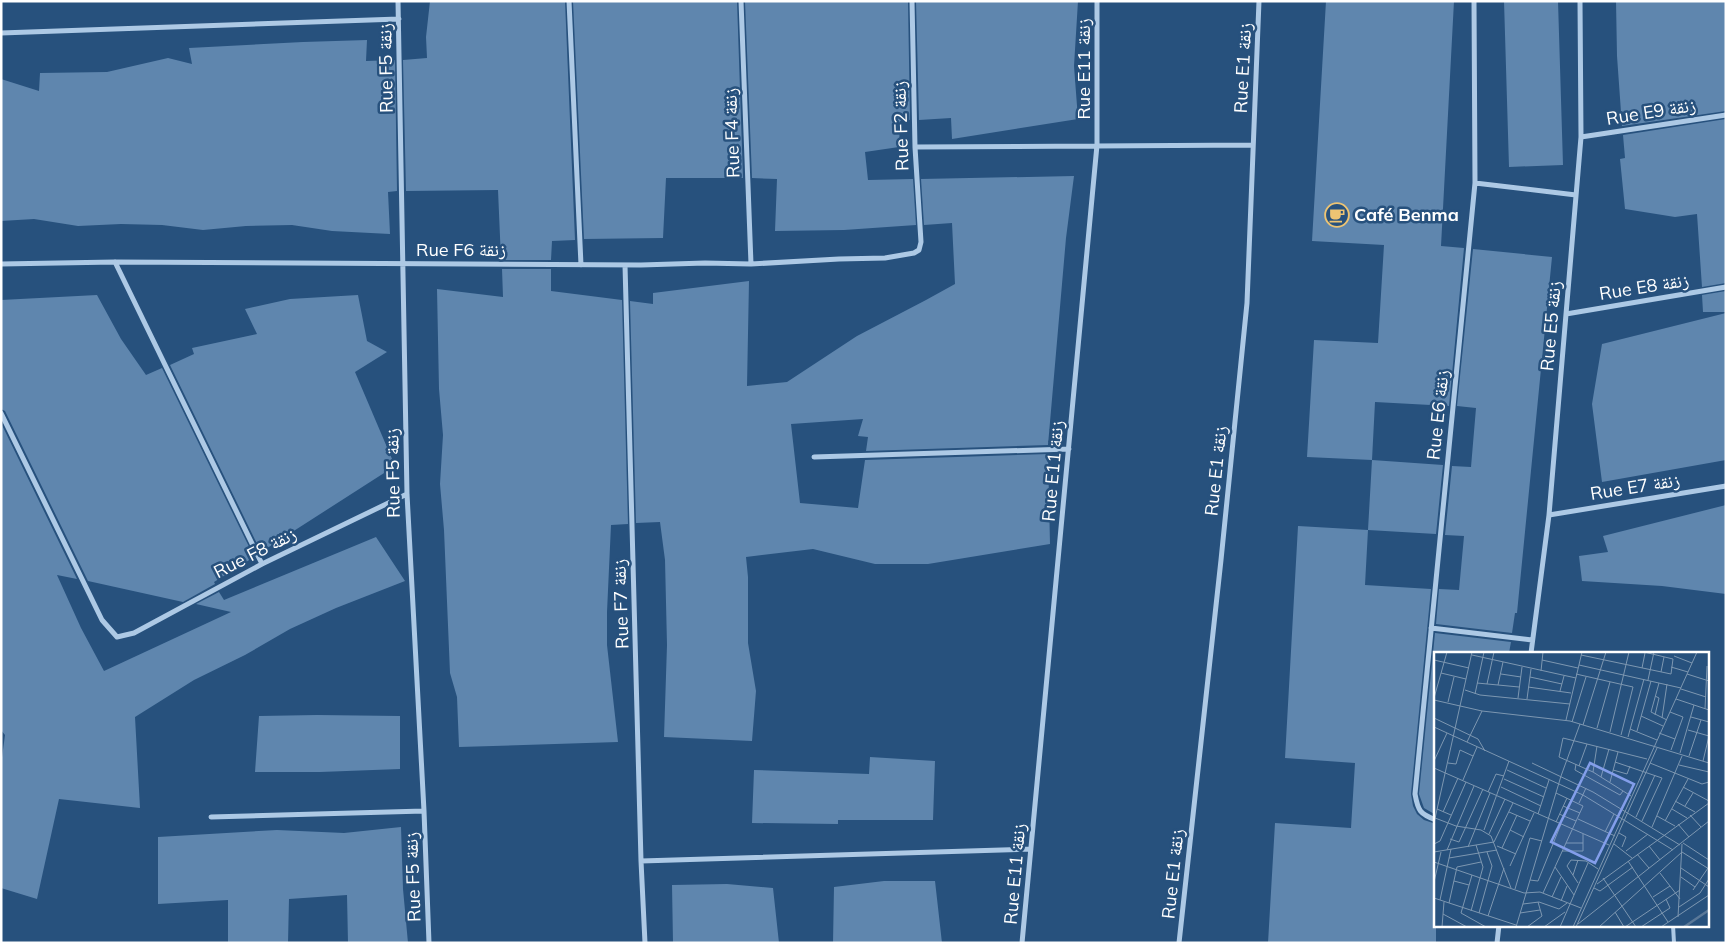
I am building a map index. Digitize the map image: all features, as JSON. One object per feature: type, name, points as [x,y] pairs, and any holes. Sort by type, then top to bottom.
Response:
[{"type":"street","name":"Rue F5 زنقة","points":[[398,1],[407,494],[429,943]]},
{"type":"street","points":[[569,1],[581,265]]},
{"type":"street","name":"Rue F4 زنقة","points":[[741,1],[751,264]]},
{"type":"street","name":"Rue F2 زنقة","points":[[912,1],[915,147],[921,242],[919,250]]},
{"type":"street","name":"Rue E11 زنقة","points":[[1022,943],[1097,145],[1097,1]]},
{"type":"street","name":"Rue E1 زنقة","points":[[1179,943],[1246,313],[1260,1]]},
{"type":"street","name":"Rue E6 زنقة","points":[[1434,819],[1423,815],[1417,806],[1415,794],[1475,183],[1474,1]]},
{"type":"street","name":"Rue E5 زنقة","points":[[1530,652],[1549,515],[1581,137],[1580,1]]},
{"type":"street","points":[[1,33],[399,19]]},
{"type":"street","name":"Rue E9 زنقة","points":[[1581,137],[1726,115]]},
{"type":"street","points":[[915,147],[1253,145]]},
{"type":"street","points":[[1475,183],[1576,195]]},
{"type":"street","name":"Rue F6 زنقة","points":[[1,264],[115,262],[581,265],[751,264],[885,258],[914,253],[919,250]]},
{"type":"street","points":[[115,262],[262,564]]},
{"type":"street","name":"Rue F7 زنقة","points":[[625,265],[645,943]]},
{"type":"street","name":"Rue E8 زنقة","points":[[1566,314],[1726,288]]},
{"type":"street","name":"Rue F8 زنقة","points":[[1,413],[102,620],[118,637],[134,633],[262,564],[407,494]]},
{"type":"street","points":[[814,457],[1069,449]]},
{"type":"street","name":"Rue E7 زنقة","points":[[1549,515],[1726,486]]},
{"type":"street","points":[[1431,628],[1532,640]]},
{"type":"street","points":[[211,817],[424,811]]},
{"type":"street","points":[[642,861],[1031,849]]},
{"type":"street","points":[[1497,943],[1498,926]]},
{"type":"lane","points":[[1673,926],[1674,943]]},
{"type":"building","points":[[430,1],[565,1],[575,240],[552,241],[551,260],[501,260],[498,190],[406,191],[403,60],[427,58],[426,37]]},
{"type":"building","points":[[573,1],[737,1],[743,178],[666,178],[663,238],[584,239]]},
{"type":"building","points":[[745,1],[908,1],[910,120],[900,121],[899,147],[865,152],[868,180],[913,179],[916,225],[844,230],[775,231],[777,179],[752,178]]},
{"type":"building","points":[[916,1],[1078,1],[1074,66],[1078,119],[952,139],[951,118],[919,120]]},
{"type":"building","points":[[1326,1],[1454,1],[1441,246],[1464,248],[1449,406],[1375,402],[1372,460],[1307,457],[1314,340],[1378,343],[1384,245],[1312,241]]},
{"type":"building","points":[[1504,1],[1558,1],[1563,165],[1509,167]]},
{"type":"building","points":[[1616,1],[1726,1],[1726,111],[1622,126],[1617,56]]},
{"type":"building","points":[[367,40],[366,61],[395,60],[397,191],[388,192],[390,234],[332,231],[292,225],[246,226],[203,230],[162,225],[78,226],[34,219],[1,221],[1,79],[39,91],[40,73],[107,72],[168,58],[192,64],[189,48]]},
{"type":"building","points":[[1726,119],[1726,283],[1702,287],[1697,214],[1675,217],[1625,209],[1620,159],[1625,158],[1623,135]]},
{"type":"building","points":[[1074,176],[1066,238],[1048,445],[866,451],[868,437],[858,436],[863,419],[791,424],[800,503],[858,508],[865,460],[1048,454],[1050,544],[928,564],[875,564],[813,549],[746,557],[748,577],[748,643],[756,691],[752,741],[664,737],[667,645],[665,560],[660,522],[636,523],[630,301],[653,304],[653,293],[749,281],[747,386],[787,382],[857,336],[955,284],[952,223],[924,225],[921,179]]},
{"type":"building","points":[[1473,249],[1552,257],[1517,613],[1515,613],[1512,633],[1436,624],[1439,589],[1459,590],[1464,536],[1445,535],[1452,466],[1471,467],[1476,408],[1457,406]]},
{"type":"building","points":[[502,269],[551,269],[551,291],[622,300],[628,524],[611,525],[607,612],[607,645],[618,742],[459,747],[457,697],[450,673],[444,530],[440,484],[443,435],[439,389],[437,289],[503,297]]},
{"type":"building","points":[[1726,291],[1726,312],[1703,312],[1702,295]]},
{"type":"building","points":[[97,295],[121,339],[146,375],[162,368],[254,557],[214,582],[215,584],[183,602],[88,581],[5,411],[1,409],[1,300]]},
{"type":"building","points":[[358,295],[367,341],[387,352],[355,372],[395,466],[261,552],[170,365],[194,354],[192,348],[257,334],[245,309],[290,299]]},
{"type":"building","points":[[1726,313],[1726,460],[1602,482],[1592,404],[1602,344]]},
{"type":"building","points":[[1,423],[77,579],[57,575],[81,628],[104,671],[231,612],[196,604],[219,592],[224,600],[376,537],[405,581],[336,608],[290,629],[245,655],[194,680],[135,717],[140,808],[59,799],[37,899],[1,888],[1,765],[5,735],[1,730]]},
{"type":"building","points":[[1372,460],[1443,465],[1436,534],[1368,530]]},
{"type":"building","points":[[1726,505],[1726,594],[1662,586],[1582,581],[1579,556],[1608,552],[1603,536]]},
{"type":"building","points":[[1298,526],[1368,530],[1365,585],[1431,589],[1411,794],[1413,806],[1417,814],[1424,820],[1434,823],[1434,926],[1436,926],[1436,943],[1268,943],[1275,823],[1351,828],[1355,763],[1285,758]]},
{"type":"building","points":[[1435,633],[1511,642],[1509,652],[1434,652],[1434,814],[1424,808],[1419,794]]},
{"type":"building","points":[[259,716],[400,716],[400,769],[255,772]]},
{"type":"building","points":[[870,757],[935,761],[933,820],[838,820],[838,824],[752,823],[754,770],[869,774]]},
{"type":"building","points":[[401,827],[403,889],[408,943],[348,943],[347,895],[289,899],[288,943],[228,943],[228,900],[158,904],[158,837],[277,830],[344,833]]},
{"type":"building","points":[[884,881],[935,881],[942,943],[833,943],[834,887]]},
{"type":"building","points":[[727,884],[773,888],[779,943],[673,943],[672,885]]},
{"type":"place","name":"Café Benma","points":[[1337,215]]}]
